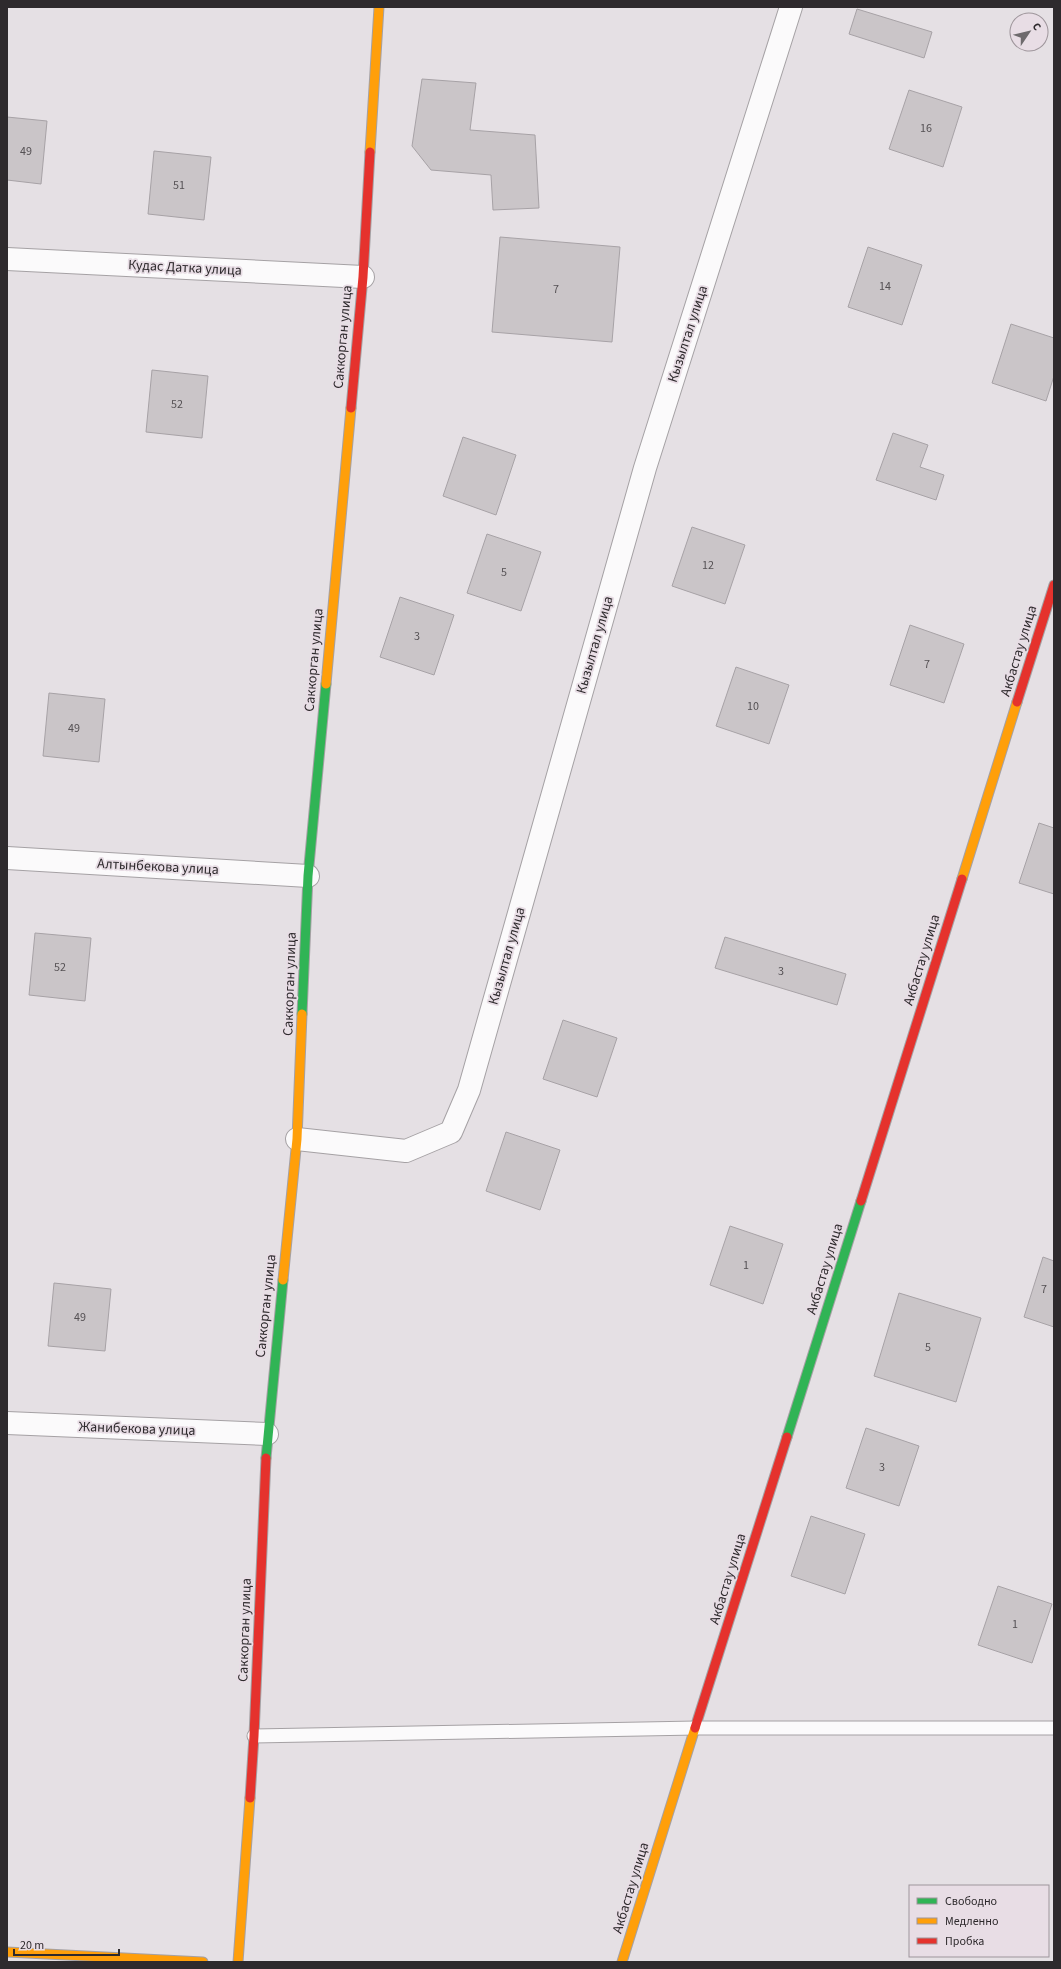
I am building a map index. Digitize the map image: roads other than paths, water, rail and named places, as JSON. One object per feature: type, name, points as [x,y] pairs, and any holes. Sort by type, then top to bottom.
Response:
[{"type":"street","name":"Саккорган улица","points":[[238,1962],[254,1736],[266,1434],[297,1139],[308,876],[363,277],[379,7]]},
{"type":"street","name":"Кызылтал улица","points":[[297,1139],[406,1151],[451,1132],[469,1090],[645,468],[791,7]]},
{"type":"street","name":"Кудас Датка улица","points":[[7,259],[363,277]]},
{"type":"street","name":"Акбастау улица","points":[[622,1962],[1054,585]]},
{"type":"street","name":"Алтынбекова улица","points":[[7,858],[308,876]]},
{"type":"street","name":"Жанибекова улица","points":[[7,1423],[266,1434]]},
{"type":"street","points":[[7,1952],[134,1960],[203,1962]]},
{"type":"lane","points":[[254,1736],[696,1728],[1054,1728]]}]
